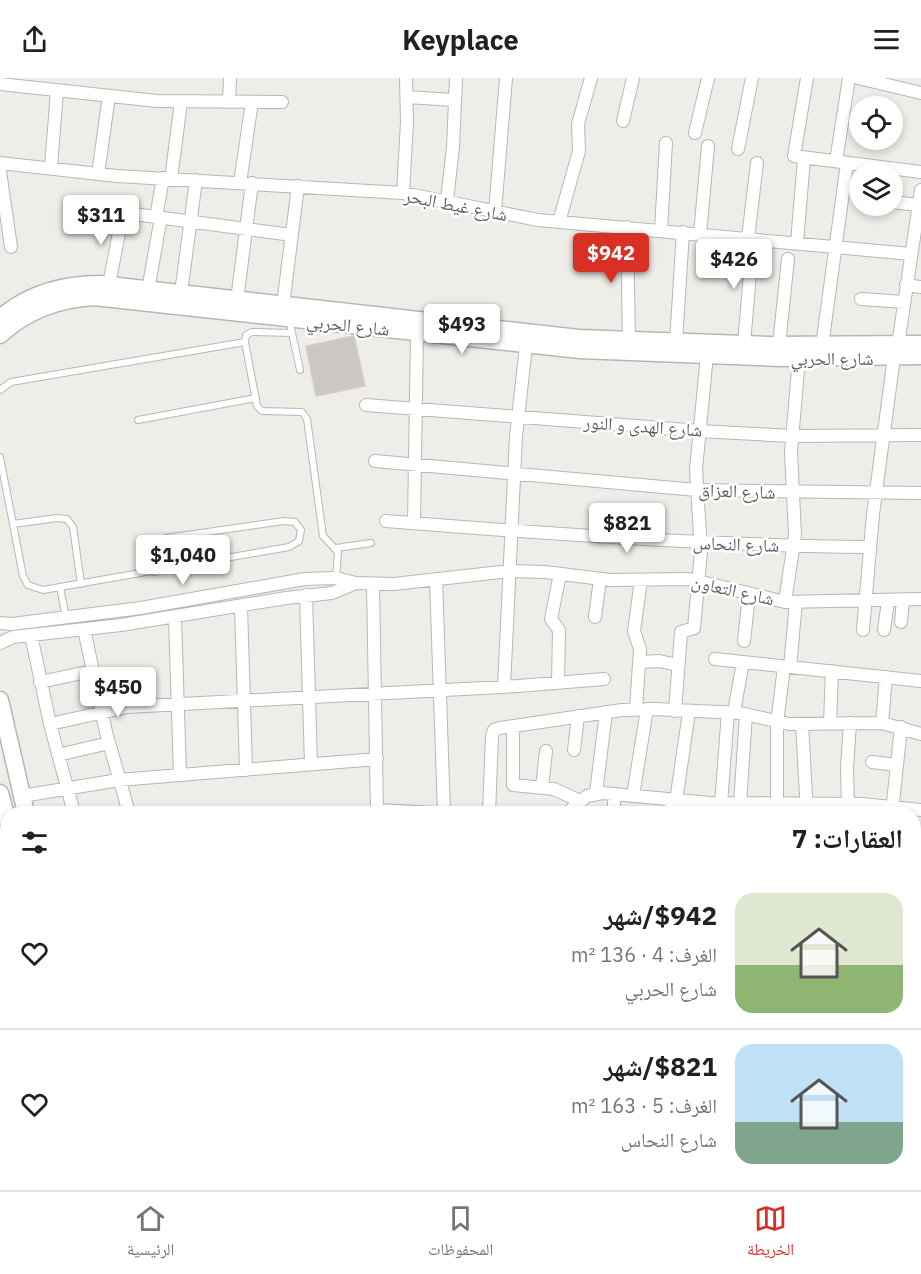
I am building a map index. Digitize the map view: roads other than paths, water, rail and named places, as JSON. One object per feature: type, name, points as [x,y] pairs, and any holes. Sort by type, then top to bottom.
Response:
[{"type":"street","points":[[51,168],[62,91],[68,78]]},
{"type":"street","points":[[229,102],[230,78]]},
{"type":"street","points":[[403,193],[406,78]]},
{"type":"street","points":[[447,200],[452,158],[456,78]]},
{"type":"street","points":[[495,212],[506,78]]},
{"type":"street","points":[[560,222],[579,148],[578,124],[591,78]]},
{"type":"street","points":[[623,121],[633,78]]},
{"type":"street","points":[[695,133],[708,78]]},
{"type":"street","points":[[738,149],[752,78]]},
{"type":"street","points":[[797,243],[799,157],[807,78]]},
{"type":"street","points":[[822,346],[836,246],[849,78]]},
{"type":"street","points":[[858,78],[921,93]]},
{"type":"street","points":[[0,84],[181,102],[282,102]]},
{"type":"street","points":[[98,174],[109,96]]},
{"type":"street","points":[[407,97],[454,100]]},
{"type":"street","points":[[148,290],[158,217],[181,102]]},
{"type":"street","points":[[237,300],[246,228],[246,183],[252,102]]},
{"type":"street","points":[[661,230],[666,143]]},
{"type":"street","points":[[700,234],[708,146]]},
{"type":"street","points":[[799,157],[921,172]]},
{"type":"street","name":"شارع غيط البحر","points":[[0,163],[98,174],[403,193],[447,200],[495,212],[560,222],[911,254]]},
{"type":"street","points":[[735,348],[751,238],[756,163]]},
{"type":"street","points":[[0,171],[5,233],[12,247]]},
{"type":"street","points":[[181,293],[196,180]]},
{"type":"street","points":[[288,319],[292,235],[298,186]]},
{"type":"street","points":[[863,630],[876,493],[906,285],[918,224],[921,190]]},
{"type":"street","points":[[903,203],[918,205]]},
{"type":"street","points":[[96,209],[292,235]]},
{"type":"street","points":[[109,285],[123,212]]},
{"type":"street","points":[[627,227],[629,341]]},
{"type":"street","points":[[676,342],[683,232]]},
{"type":"street","points":[[779,345],[788,260]]},
{"type":"street","name":"شارع الحربي","points":[[0,318],[20,303],[48,298],[81,285],[109,285],[237,300],[288,319],[676,342],[799,358],[896,351],[921,344]]},
{"type":"street","points":[[906,285],[921,287]]},
{"type":"street","name":"شارع الحربي","points":[[0,335],[48,298],[105,298],[526,346],[617,353],[707,356],[735,348],[779,345],[896,351],[921,356]]},
{"type":"street","points":[[861,299],[904,302]]},
{"type":"street","points":[[414,523],[417,333]]},
{"type":"street","points":[[504,687],[514,475],[526,346]]},
{"type":"street","points":[[675,711],[681,632],[694,628],[699,580],[701,543],[696,490],[707,356]]},
{"type":"street","points":[[777,805],[777,723],[787,667],[795,546],[792,435],[799,358]]},
{"type":"street","name":"شارع الهدى و النور","points":[[366,405],[700,431],[792,435],[921,435]]},
{"type":"street","name":"شارع العزاق","points":[[375,461],[696,490],[921,493]]},
{"type":"street","name":"شارع النحاس","points":[[386,521],[512,532],[701,543],[870,547]]},
{"type":"street","name":"شارع التعاون","points":[[356,583],[373,584],[510,571],[600,579],[699,580],[749,595],[790,602],[921,599]]},
{"type":"street","points":[[558,683],[560,630],[551,619],[560,574]]},
{"type":"street","points":[[0,623],[66,618],[166,604],[295,580],[336,578],[356,583]]},
{"type":"street","points":[[436,579],[444,806]]},
{"type":"street","points":[[596,617],[600,579]]},
{"type":"street","points":[[633,796],[641,709],[639,650],[634,631],[641,580]]},
{"type":"street","points":[[0,643],[13,637],[175,617],[306,595],[338,592],[356,583]]},
{"type":"street","points":[[373,584],[377,806]]},
{"type":"street","points":[[306,595],[311,764]]},
{"type":"street","points":[[744,641],[749,595]]},
{"type":"street","points":[[901,622],[903,600]]},
{"type":"street","points":[[884,630],[888,601]]},
{"type":"street","points":[[241,606],[246,770]]},
{"type":"street","points":[[175,617],[180,775]]},
{"type":"street","points":[[66,618],[69,631]]},
{"type":"street","points":[[84,629],[101,712],[126,806]]},
{"type":"street","points":[[31,635],[57,755],[72,806]]},
{"type":"street","points":[[715,659],[921,681]]},
{"type":"street","points":[[639,662],[659,661],[678,665]]},
{"type":"street","points":[[722,806],[743,662]]},
{"type":"street","points":[[40,682],[92,671]]},
{"type":"street","points":[[830,723],[832,671]]},
{"type":"street","points":[[882,723],[886,677]]},
{"type":"street","points":[[50,724],[101,712],[178,704],[504,687],[604,679]]},
{"type":"street","points":[[0,699],[24,806]]},
{"type":"street","points":[[489,806],[493,733],[497,729],[513,726],[641,709],[736,713],[777,723],[882,723],[921,734]]},
{"type":"street","points":[[596,793],[606,712]]},
{"type":"street","points":[[672,805],[689,712]]},
{"type":"street","points":[[736,713],[740,804]]},
{"type":"street","points":[[574,750],[578,716]]},
{"type":"street","points":[[848,806],[847,768],[850,723]]},
{"type":"street","points":[[802,724],[807,806]]},
{"type":"street","points":[[513,726],[512,783],[515,786],[560,790],[571,806]]},
{"type":"street","points":[[893,806],[901,727]]},
{"type":"street","points":[[57,755],[109,743]]},
{"type":"street","points":[[542,788],[546,751]]},
{"type":"street","points":[[22,795],[119,780],[377,759]]},
{"type":"street","points":[[872,762],[896,765]]},
{"type":"street","points":[[577,806],[596,793],[633,796],[672,805],[697,806]]},
{"type":"street","points":[[614,806],[615,794]]},
{"type":"street","points":[[728,806],[740,804],[748,806]]},
{"type":"street","points":[[773,806],[784,806]]},
{"type":"lane","points":[[300,370],[288,319],[246,335],[245,342],[256,398],[262,411],[302,411],[307,419],[323,536],[336,548],[338,562],[336,578]]},
{"type":"lane","points":[[0,390],[11,382],[245,342]]},
{"type":"lane","points":[[138,420],[256,398]]},
{"type":"lane","points":[[0,457],[22,576],[28,585],[43,590],[155,572],[289,547],[299,541],[301,530],[295,522],[284,521],[166,538],[157,543],[152,553],[155,572]]},
{"type":"lane","points":[[13,524],[57,518],[67,519],[73,527],[81,584]]},
{"type":"lane","points":[[336,548],[371,543]]},
{"type":"lane","points":[[60,587],[66,618]]}]
